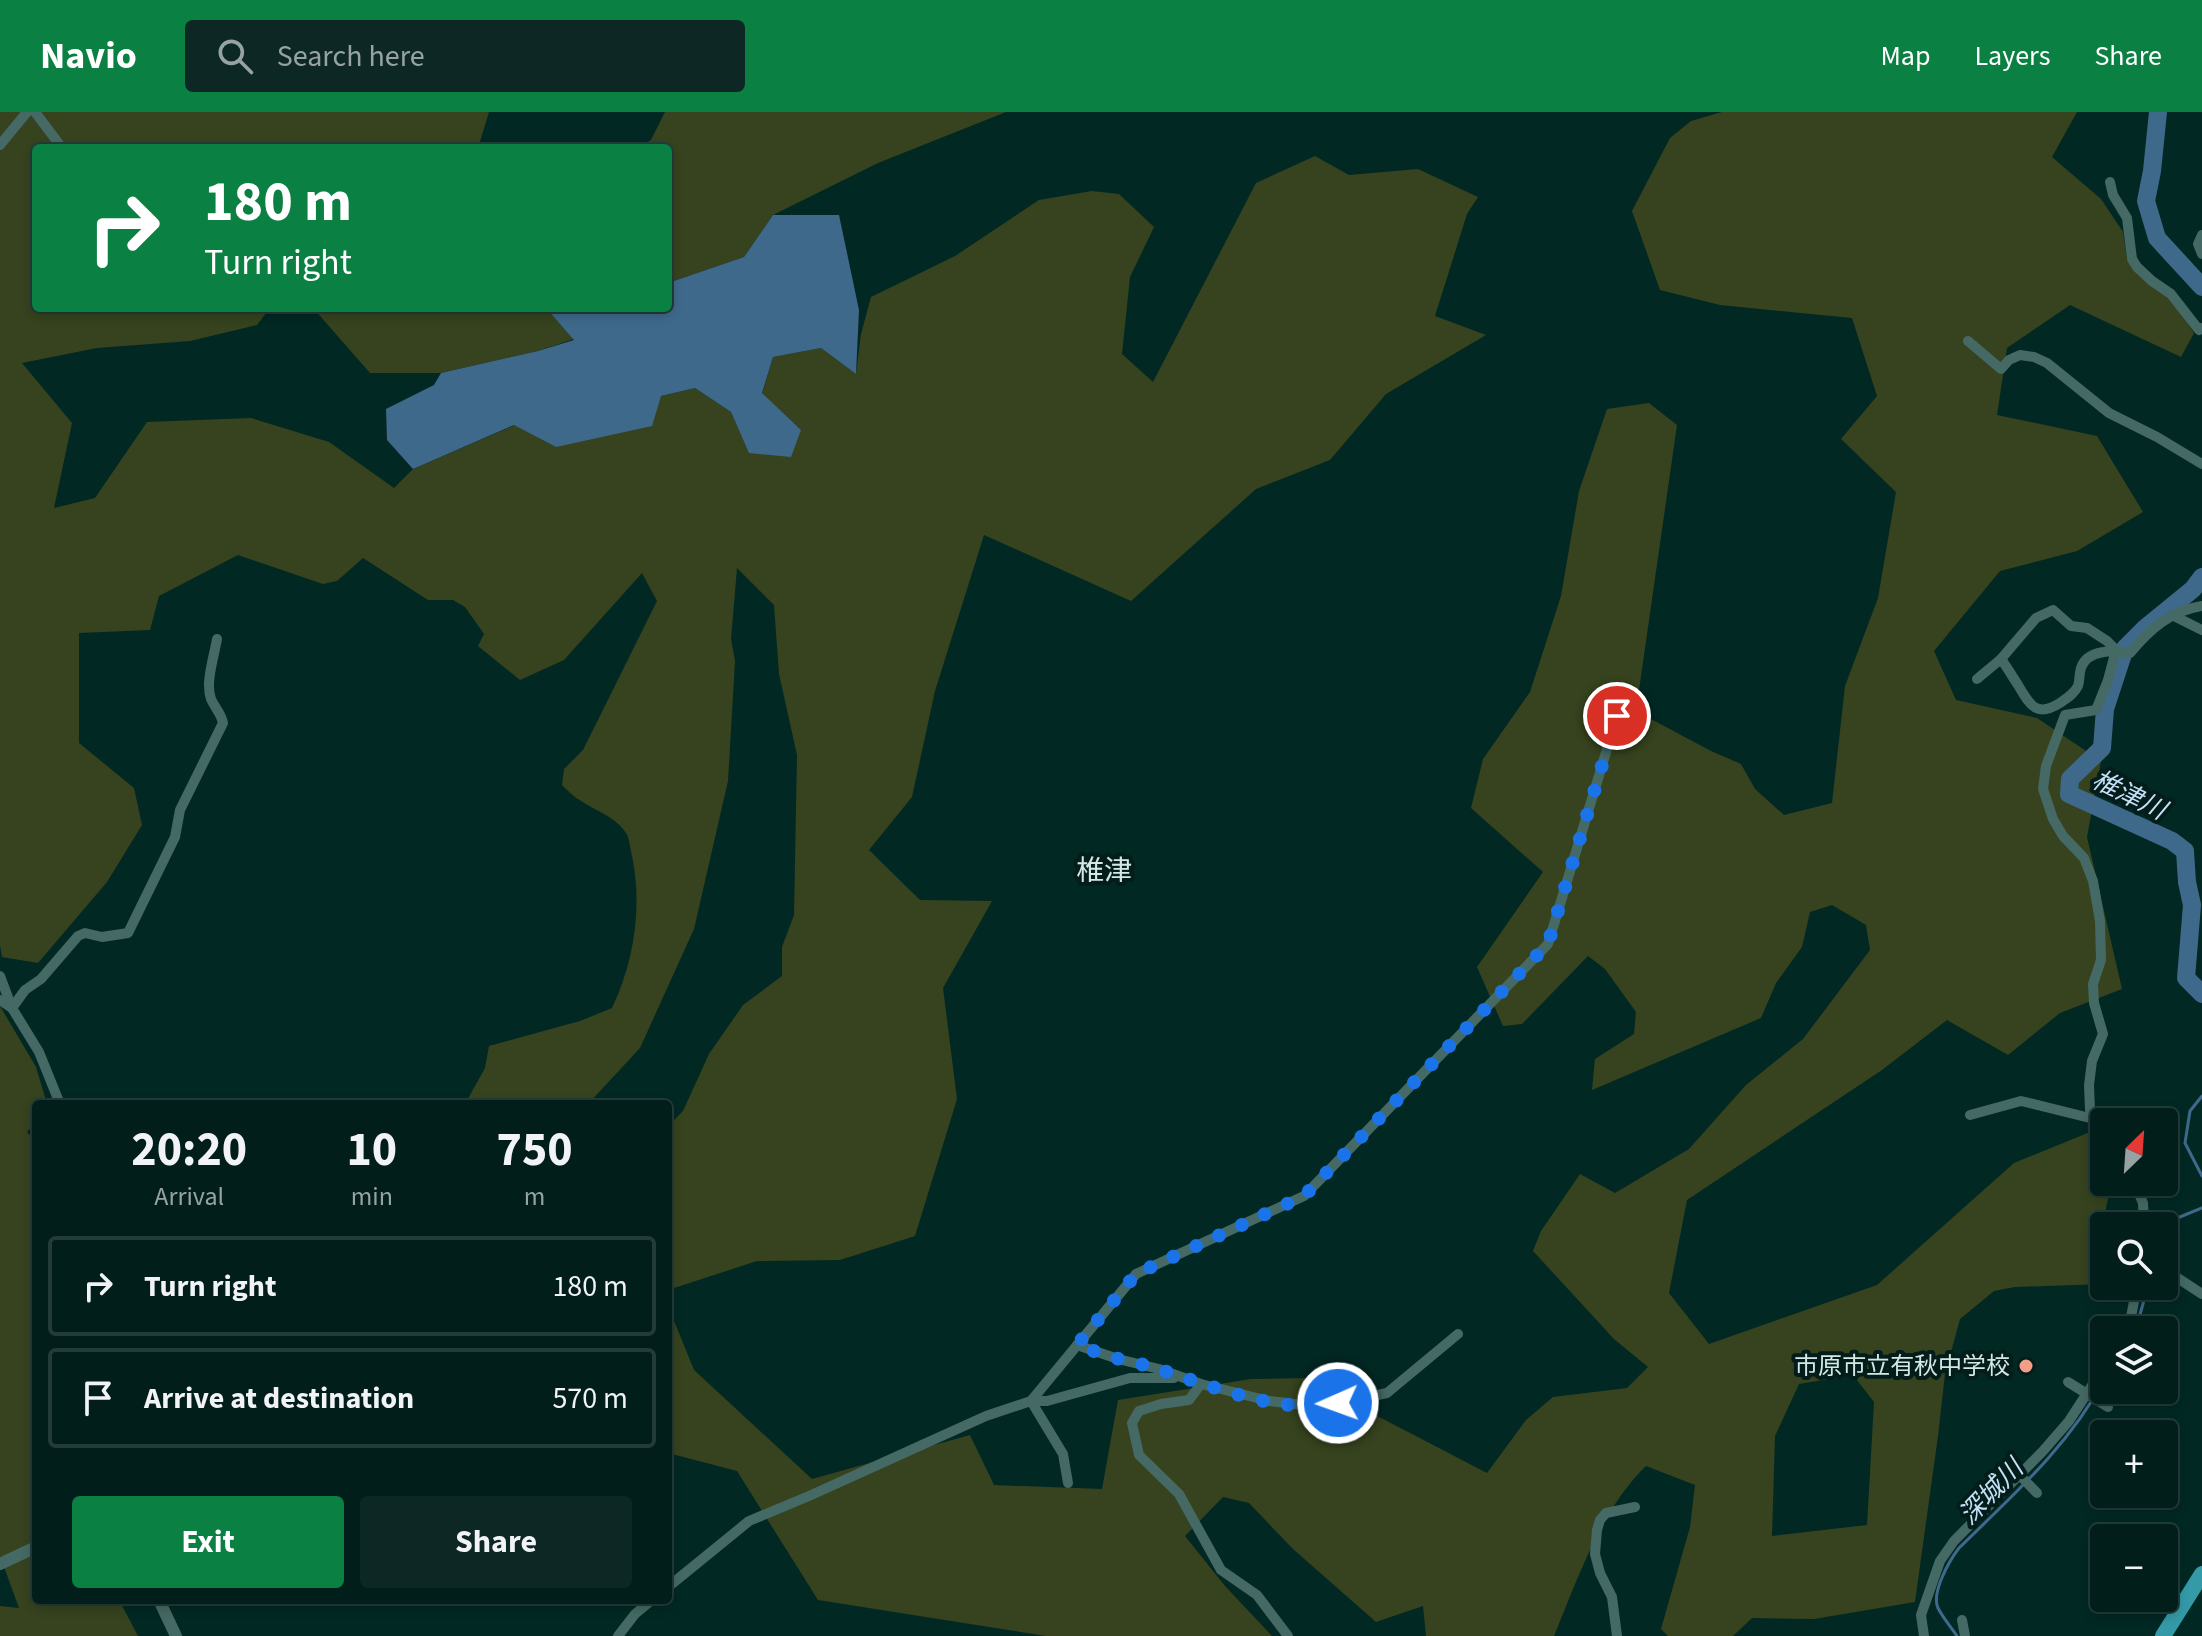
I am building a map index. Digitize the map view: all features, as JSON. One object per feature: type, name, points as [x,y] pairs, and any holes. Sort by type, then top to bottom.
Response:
[{"type":"main road","points":[[2163,1636],[2202,1574]]},
{"type":"street","points":[[0,145],[27,112]]},
{"type":"street","points":[[35,112],[59,144]]},
{"type":"street","points":[[2110,182],[2113,195],[2127,218],[2132,259],[2137,267],[2171,294],[2199,330],[2202,328]]},
{"type":"street","points":[[2202,235],[2198,244],[2202,254]]},
{"type":"street","points":[[1968,341],[2001,369],[2009,360],[2020,355],[2047,363],[2109,413],[2202,464]]},
{"type":"street","points":[[2001,659],[2030,705],[2040,710],[2051,709],[2079,685],[2081,666],[2086,659],[2094,654],[2116,650],[2130,653],[2147,633],[2172,615],[2202,606]]},
{"type":"street","points":[[1977,679],[2001,659],[2036,618],[2053,610],[2071,626],[2087,628],[2116,650]]},
{"type":"street","points":[[2172,615],[2202,630]]},
{"type":"street","points":[[12,1008],[25,990],[41,979],[78,936],[85,933],[102,937],[128,933],[175,837],[180,810],[223,723],[209,688],[217,639]]},
{"type":"street","points":[[2090,1110],[2092,1061],[2103,1034],[2094,1003],[2093,984],[2101,960],[2100,921],[2093,881],[2084,858],[2063,836],[2053,819],[2043,789],[2046,766],[2065,715],[2096,710],[2116,650]]},
{"type":"street","points":[[1031,1401],[1136,1274],[1304,1196],[1548,944],[1617,716]]},
{"type":"street","points":[[0,976],[12,1008],[39,1052],[58,1100]]},
{"type":"street","points":[[0,1000],[12,1008]]},
{"type":"street","points":[[1970,1115],[2021,1101],[2090,1118]]},
{"type":"street","points":[[2178,1278],[2202,1294]]},
{"type":"street","points":[[1077,1345],[1201,1384],[1269,1401],[1321,1407],[1387,1393],[1458,1334]]},
{"type":"street","points":[[1136,1378],[1140,1364]]},
{"type":"street","points":[[672,1584],[749,1521],[986,1416],[1031,1401],[1047,1401],[1136,1378],[1184,1378]]},
{"type":"street","points":[[2068,1382],[2108,1407]]},
{"type":"street","points":[[1201,1384],[1189,1400],[1139,1411],[1132,1423],[1139,1455],[1179,1494],[1221,1570],[1257,1595],[1288,1636]]},
{"type":"street","points":[[1924,1636],[1921,1615],[1940,1561],[1954,1541],[2052,1441],[2090,1389]]},
{"type":"street","points":[[1031,1401],[1063,1454],[1068,1483]]},
{"type":"street","points":[[2007,1462],[2037,1493]]},
{"type":"street","points":[[1617,1636],[1612,1597],[1595,1554],[1597,1530],[1606,1513],[1635,1507]]},
{"type":"street","points":[[0,1564],[32,1549]]},
{"type":"street","points":[[161,1604],[176,1636]]},
{"type":"street","points":[[618,1636],[647,1604]]},
{"type":"street","points":[[1962,1620],[1965,1636]]},
{"type":"green space","points":[[0,112],[489,112],[479,144],[32,144],[32,312],[267,312],[257,325],[190,341],[97,348],[22,363],[72,423],[54,508],[95,498],[147,422],[251,418],[329,442],[394,488],[413,469],[515,425],[556,447],[661,396],[695,388],[731,412],[749,452],[801,430],[762,394],[773,357],[821,348],[856,374],[861,334],[871,297],[955,256],[1039,200],[1092,191],[1119,194],[1154,227],[1130,277],[1122,354],[1153,382],[1256,183],[1315,156],[1349,175],[1418,169],[1478,197],[1467,214],[1435,316],[1486,335],[1386,394],[1330,460],[1256,489],[1131,601],[984,535],[935,691],[912,797],[869,850],[920,900],[992,901],[943,988],[957,1099],[915,1236],[840,1260],[757,1261],[672,1289],[672,1122],[683,1111],[709,1054],[743,1005],[782,976],[782,947],[794,915],[797,755],[779,674],[774,605],[737,568],[731,639],[735,661],[728,781],[694,929],[640,1048],[592,1100],[467,1100],[485,1068],[489,1046],[580,1021],[612,1008],[620,990],[635,931],[635,871],[628,837],[617,823],[578,799],[562,785],[564,769],[583,750],[657,601],[642,573],[564,660],[520,680],[478,646],[484,634],[465,607],[453,600],[428,600],[363,558],[337,581],[323,584],[238,555],[159,596],[150,630],[79,633],[79,743],[134,788],[142,825],[107,882],[38,963],[2,957]]},
{"type":"green space","points":[[665,112],[1006,112],[878,163],[773,215],[744,257],[672,282],[672,144],[644,144],[651,140]]},
{"type":"green space","points":[[1722,112],[2077,112],[2052,157],[2101,199],[2123,232],[2127,260],[2172,300],[2194,333],[2181,357],[2070,305],[2007,348],[1997,415],[2097,436],[2143,512],[2077,551],[2000,571],[1934,651],[1956,700],[2037,718],[2101,761],[2087,837],[2122,989],[2060,1013],[2008,1055],[1947,1020],[1882,1070],[1687,1200],[1669,1293],[1709,1344],[1877,1285],[2014,1163],[2090,1132],[2090,1196],[2109,1196],[2106,1212],[2090,1212],[2090,1284],[2015,1287],[1994,1291],[1960,1319],[1945,1374],[1915,1602],[1814,1619],[1752,1618],[1733,1636],[1668,1636],[1661,1629],[1690,1527],[1695,1485],[1646,1466],[1616,1502],[1604,1523],[1554,1636],[1426,1636],[1423,1606],[1376,1622],[1293,1549],[1249,1503],[1223,1497],[1185,1536],[1225,1586],[1272,1636],[1046,1636],[818,1600],[737,1471],[672,1454],[672,1316],[694,1370],[812,1479],[970,1435],[994,1485],[1102,1489],[1118,1400],[1251,1379],[1312,1378],[1360,1407],[1487,1473],[1526,1420],[1553,1397],[1627,1388],[1648,1367],[1614,1339],[1533,1251],[1541,1231],[1580,1174],[1615,1193],[1689,1149],[1746,1085],[1803,1039],[1870,950],[1866,925],[1832,905],[1810,912],[1802,947],[1776,983],[1761,1018],[1592,1090],[1595,1059],[1634,1034],[1636,1012],[1605,969],[1588,956],[1522,1024],[1503,1026],[1477,967],[1543,872],[1471,808],[1483,759],[1530,692],[1561,596],[1579,491],[1607,409],[1649,403],[1677,425],[1636,711],[1741,764],[1755,789],[1784,815],[1832,803],[1845,686],[1878,598],[1896,492],[1841,439],[1877,396],[1852,318],[1720,305],[1660,290],[1632,211],[1670,138],[1691,121]],"holes":[[[1853,1375],[1874,1402],[1867,1525],[1772,1536],[1775,1436],[1799,1384]]]},
{"type":"green space","points":[[317,312],[550,312],[574,339],[538,351],[441,373],[370,373]]},
{"type":"green space","points":[[0,1006],[36,1067],[46,1100],[32,1100],[32,1126],[27,1132],[32,1137],[32,1604],[121,1604],[138,1636],[0,1636],[0,1606],[19,1608],[0,1556]]},
{"type":"water","points":[[773,215],[839,215],[859,310],[856,374],[821,348],[773,357],[762,393],[801,430],[791,457],[749,453],[731,412],[695,388],[661,396],[652,426],[556,447],[514,425],[413,469],[387,440],[386,409],[434,385],[441,373],[574,340],[550,312],[672,312],[672,282],[744,257]]},
{"type":"waterway","name":"椎津川","points":[[2158,112],[2146,201],[2157,238],[2202,287]]},
{"type":"waterway","name":"椎津川","points":[[2202,577],[2193,589],[2125,648],[2105,709],[2102,748],[2070,779],[2069,794],[2172,841],[2185,851],[2192,905],[2186,978],[2202,994]]},
{"type":"waterway","name":"深城川","points":[[2202,1096],[2190,1111],[2185,1143],[2202,1176]]},
{"type":"waterway","name":"深城川","points":[[2178,1218],[2202,1208]]},
{"type":"waterway","name":"深城川","points":[[2140,1316],[2144,1300]]},
{"type":"waterway","name":"深城川","points":[[1957,1636],[1936,1602],[1942,1577],[1951,1561],[1959,1548],[2057,1449],[2090,1404]]},
{"type":"place","name":"市原市立有秋中学校","points":[[2026,1366]]},
{"type":"district","name":"椎津","points":[[1104,871]]},
{"type":"route","points":[[1338,1403],[1321,1407],[1269,1401],[1201,1384],[1077,1345],[1136,1274],[1304,1196],[1548,944],[1617,716]]}]
